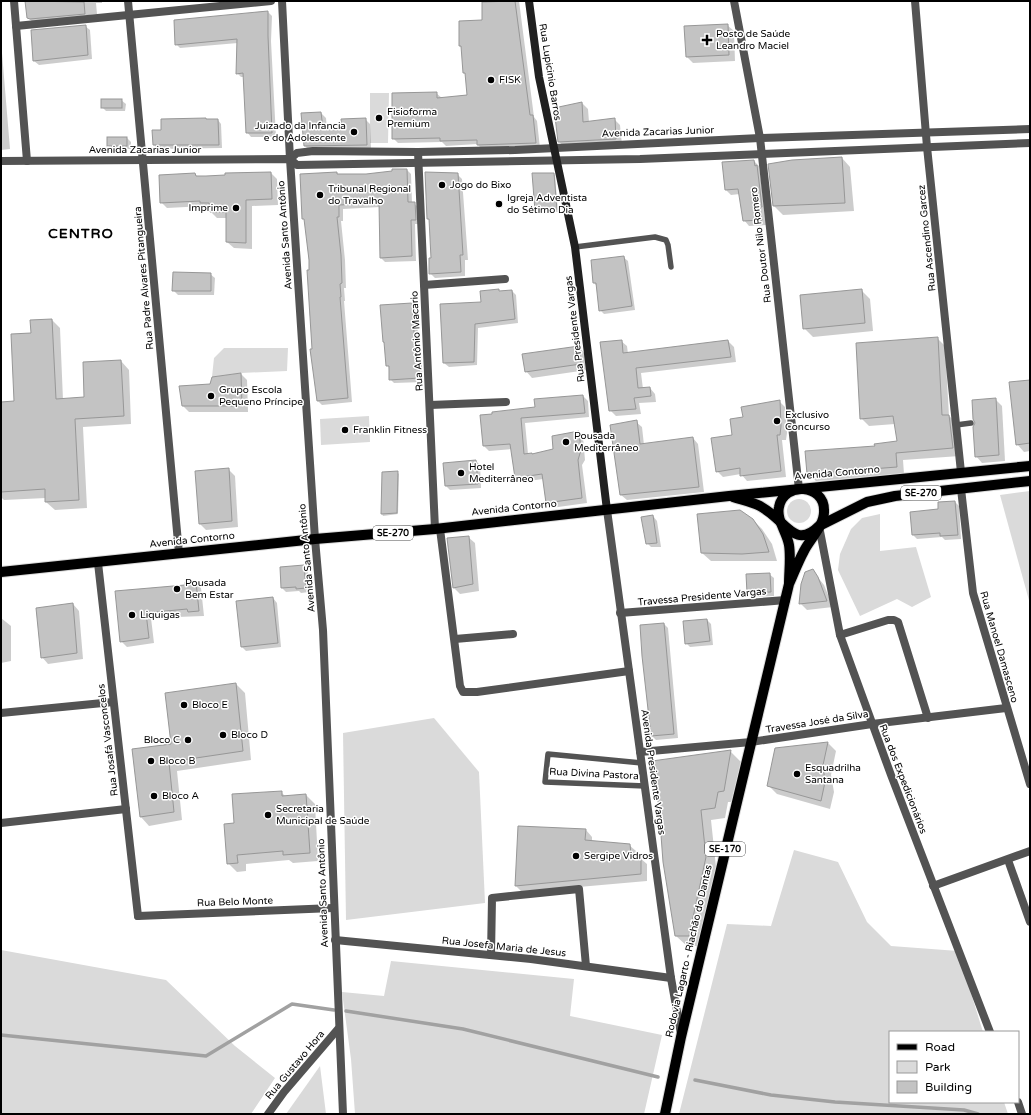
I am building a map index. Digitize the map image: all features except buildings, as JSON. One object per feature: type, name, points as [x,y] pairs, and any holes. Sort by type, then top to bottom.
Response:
[{"type":"main road","name":"Rua Lupicinio Barros","points":[[529,1],[539,77],[553,147]]},
{"type":"main road","name":"Rua Presidente Vargas","points":[[553,147],[575,247],[607,510]]},
{"type":"main road","name":"Avenida Contorno","points":[[1,572],[315,539],[438,529],[729,496],[1030,466]]},
{"type":"main road","name":"SE-270","points":[[818,526],[868,502],[895,496],[1030,481]]},
{"type":"main road","points":[[799,489],[807,489],[814,492],[823,503],[824,517],[804,550],[789,584],[789,545],[778,513],[779,506],[786,494],[799,489]]},
{"type":"main road","points":[[729,496],[758,505],[776,517],[790,532],[807,534],[818,526]]},
{"type":"main road","name":"Rodovia Lagarto - Riachão do Dantas","points":[[665,1114],[681,1037],[789,584]]},
{"type":"street","points":[[14,1],[27,161]]},
{"type":"street","name":"Rua Padre Alvares Pitangueira","points":[[128,1],[179,553]]},
{"type":"street","points":[[16,26],[271,1]]},
{"type":"street","name":"Avenida Santo Antônio","points":[[282,1],[290,159],[315,539],[323,630],[333,908],[340,1019],[338,1029],[343,1114]]},
{"type":"street","name":"Rua Doutor Nilo Romero","points":[[734,1],[760,138],[799,489]]},
{"type":"street","name":"Rua Ascendino Garcez","points":[[915,1],[927,147],[961,472]]},
{"type":"street","name":"Avenida Zacarias Junior","points":[[290,159],[296,153],[313,151],[418,152],[515,150],[760,138],[1030,129]]},
{"type":"street","name":"Avenida Zacarias Junior","points":[[1,161],[290,159],[298,166],[418,165],[761,154],[1030,143]]},
{"type":"street","name":"Rua Antônio Macario","points":[[418,152],[430,405],[438,529],[455,639],[460,686],[463,692],[468,693],[629,671]]},
{"type":"street","points":[[424,285],[505,279]]},
{"type":"street","points":[[430,405],[506,402]]},
{"type":"street","name":"Rua Manoel Damasceno","points":[[960,489],[973,593],[1006,708],[1030,784]]},
{"type":"street","name":"Avenida Presidente Vargas","points":[[607,510],[671,978],[681,1037]]},
{"type":"street","name":"Rua dos Expedicionários","points":[[818,526],[840,635],[933,886],[990,1031]]},
{"type":"street","name":"Rua Josafá Vasconcelos","points":[[98,563],[138,916]]},
{"type":"street","name":"Travessa Presidente Vargas","points":[[620,613],[786,600]]},
{"type":"street","points":[[840,635],[888,620],[898,622],[928,718]]},
{"type":"street","points":[[455,639],[513,634]]},
{"type":"street","points":[[1,713],[113,702]]},
{"type":"street","name":"Travessa José da Silva","points":[[640,752],[751,742],[872,724],[1006,708]]},
{"type":"street","points":[[1,823],[126,809]]},
{"type":"street","points":[[933,886],[1030,852]]},
{"type":"street","points":[[1008,860],[1030,922]]},
{"type":"street","points":[[491,955],[492,898],[579,889],[586,966]]},
{"type":"street","name":"Rua Belo Monte","points":[[138,916],[333,908]]},
{"type":"street","name":"Rua Josefa Maria de Jesus","points":[[335,940],[491,955],[671,978]]},
{"type":"street","name":"Rua Gustavo Hora","points":[[268,1114],[284,1092],[338,1029]]},
{"type":"street","points":[[1018,1103],[1022,1114]]},
{"type":"lane","points":[[575,247],[655,237],[661,238],[668,245],[671,267]]},
{"type":"lane","points":[[956,425],[971,423]]},
{"type":"lane","name":"Rua Divina Pastora","points":[[642,763],[548,754],[545,782],[645,786]]},
{"type":"green space","name":"Fisioforma Premium","points":[[370,93],[389,93],[388,143],[370,143]]},
{"type":"green space","points":[[224,348],[288,348],[287,371],[241,373],[212,377],[214,358]]},
{"type":"green space","name":"Franklin Fitness","points":[[369,416],[370,442],[321,445],[320,419]]},
{"type":"green space","points":[[1030,491],[1030,604],[1000,495]]},
{"type":"green space","points":[[794,499],[804,499],[811,506],[811,516],[804,523],[794,523],[787,516],[787,506]]},
{"type":"green space","points":[[880,514],[880,551],[916,547],[931,597],[912,607],[897,599],[860,616],[838,570],[840,554],[851,529],[862,518]]},
{"type":"green space","points":[[434,718],[479,772],[485,903],[346,920],[343,733]]},
{"type":"green space","points":[[794,850],[838,862],[867,922],[891,946],[958,951],[983,1031],[889,1031],[889,1103],[1004,1103],[1008,1114],[679,1114],[727,924],[771,926]]},
{"type":"green space","points":[[1,950],[166,980],[235,1046],[275,1078],[251,1114],[1,1114]]},
{"type":"green space","points":[[391,961],[574,979],[570,1016],[662,1035],[644,1114],[355,1114],[351,1059],[342,992],[384,996]]},
{"type":"green space","points":[[320,1066],[326,1114],[286,1114]]},
{"type":"waterway","points":[[1,1035],[206,1056],[292,1004],[334,1010]]},
{"type":"waterway","points":[[346,1011],[463,1029],[658,1077]]},
{"type":"waterway","points":[[695,1080],[771,1095],[835,1102],[964,1110],[978,1114]]},
{"type":"place","name":"Posto de Saúde Leandro Maciel","points":[[707,40]]},
{"type":"place","name":"FISK","points":[[491,80]]},
{"type":"place","name":"Fisioforma Premium","points":[[379,118]]},
{"type":"place","name":"Juizado da Infancia e do Adolescente","points":[[354,132]]},
{"type":"place","name":"Jogo do Bixo","points":[[442,185]]},
{"type":"place","name":"Tribunal Regional do Travalho","points":[[320,195]]},
{"type":"place","name":"Igreja Adventista do Sétimo Dia","points":[[499,204]]},
{"type":"place","name":"Imprime","points":[[236,208]]},
{"type":"place","name":"Grupo Escola Pequeno Príncipe","points":[[211,396]]},
{"type":"place","name":"Exclusivo Concurso","points":[[777,421]]},
{"type":"place","name":"Franklin Fitness","points":[[345,430]]},
{"type":"place","name":"Pousada Mediterrâneo","points":[[566,442]]},
{"type":"place","name":"Hotel Mediterrâneo","points":[[461,473]]},
{"type":"place","name":"Pousada Bem Estar","points":[[177,589]]},
{"type":"place","name":"Liquigas","points":[[132,615]]},
{"type":"place","name":"Bloco E","points":[[184,705]]},
{"type":"place","name":"Bloco D","points":[[223,735]]},
{"type":"place","name":"Bloco C","points":[[188,740]]},
{"type":"place","name":"Bloco B","points":[[151,761]]},
{"type":"place","name":"Esquadrilha Santana","points":[[797,774]]},
{"type":"place","name":"Bloco A","points":[[154,796]]},
{"type":"place","name":"Secretaria Municipal de Saúde","points":[[268,815]]},
{"type":"place","name":"Sergipe Vidros","points":[[576,856]]},
{"type":"district","name":"CENTRO","points":[[81,233]]}]
